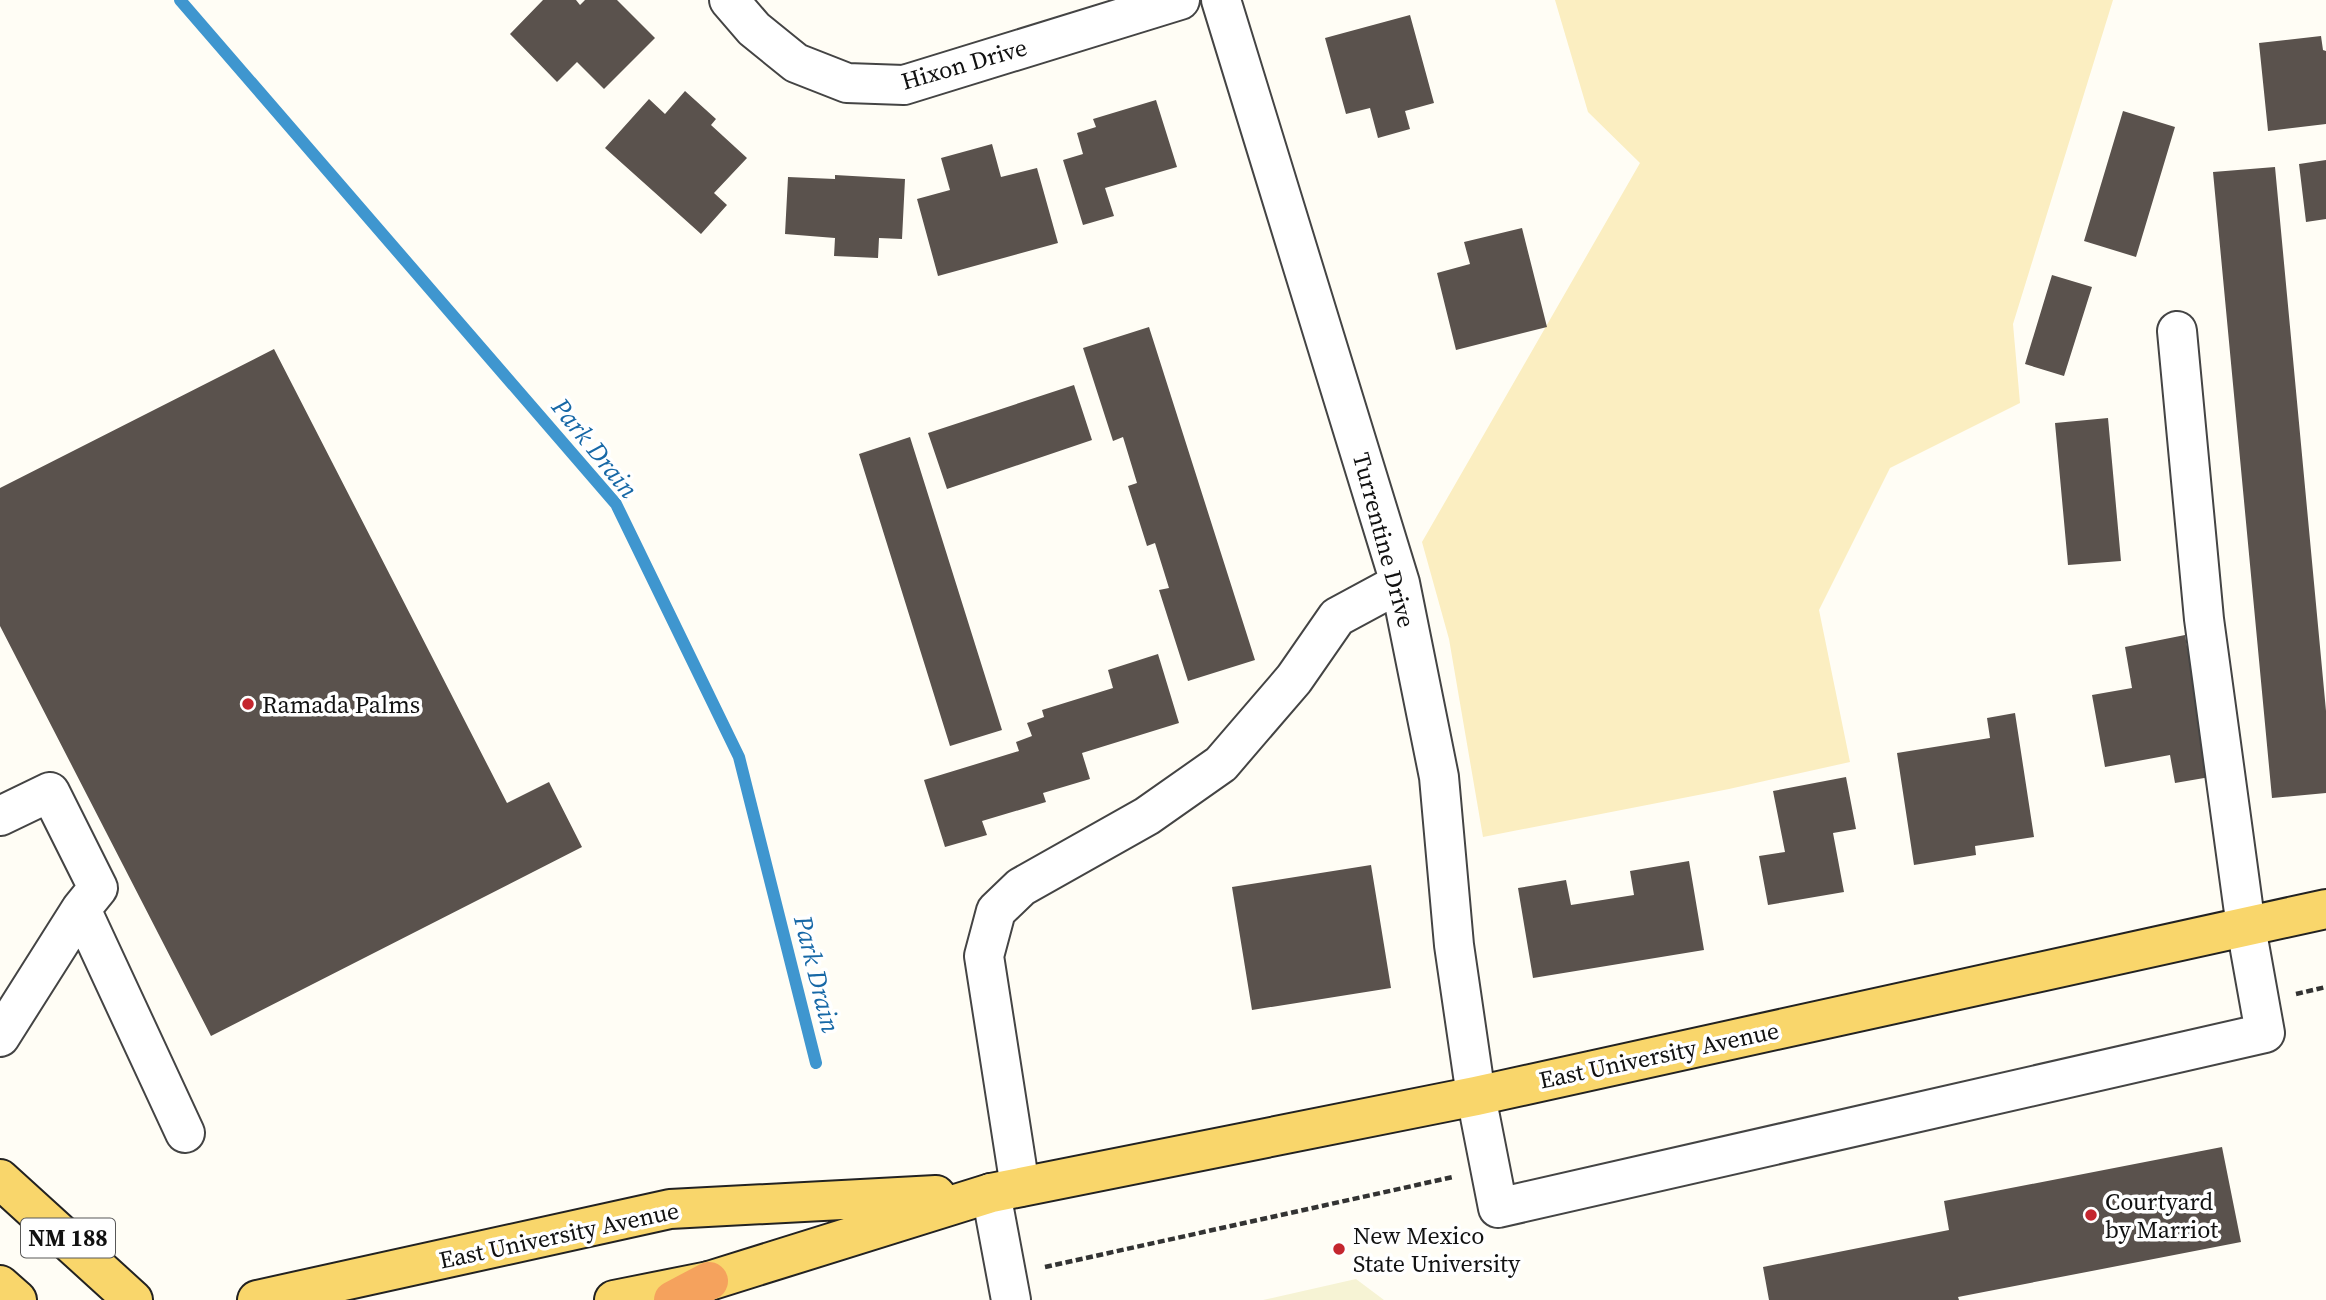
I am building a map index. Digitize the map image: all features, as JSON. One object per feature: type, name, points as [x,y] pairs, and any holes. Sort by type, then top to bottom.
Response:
[{"type":"highway","points":[[673,1300],[709,1281]]},
{"type":"main road","name":"East University Avenue","points":[[614,1300],[709,1281],[1005,1190],[1476,1096],[2326,909]]},
{"type":"main road","name":"NM 188","points":[[0,1179],[133,1300]]},
{"type":"main road","name":"East University Avenue","points":[[257,1300],[670,1209],[1005,1190]]},
{"type":"main road","name":"NM 188","points":[[0,1284],[17,1300]]},
{"type":"street","name":"Hixon Drive","points":[[729,0],[754,29],[796,63],[847,83],[904,85],[1180,0]]},
{"type":"street","name":"Turrentine Drive","points":[[1221,0],[1400,583],[1439,777],[1454,945],[1476,1096],[1498,1208],[2265,1033],[2246,927]]},
{"type":"street","points":[[2177,331],[2204,619],[2246,927]]},
{"type":"street","points":[[1012,1300],[985,956],[996,911],[1021,887],[1147,816],[1221,764],[1294,679],[1337,617],[1400,583]]},
{"type":"street","points":[[0,816],[50,792],[98,888],[81,909],[0,1037]]},
{"type":"street","points":[[81,909],[185,1133]]},
{"type":"shaded area","points":[[1356,1279],[1384,1300],[1263,1300]]},
{"type":"sand","points":[[1555,0],[2113,0],[2013,324],[2020,403],[1890,468],[1819,610],[1850,762],[1729,789],[1483,837],[1449,639],[1422,542],[1640,163],[1588,112]]},
{"type":"building","points":[[543,0],[576,0],[580,5],[585,0],[617,0],[655,38],[604,89],[577,62],[557,82],[510,34]]},
{"type":"building","points":[[1410,15],[1434,103],[1405,111],[1410,129],[1378,138],[1370,108],[1346,114],[1325,38]]},
{"type":"building","points":[[2321,36],[2323,50],[2326,51],[2326,124],[2268,131],[2259,43]]},
{"type":"building","points":[[685,91],[716,119],[711,125],[747,158],[714,193],[727,205],[701,234],[605,148],[649,99],[665,114]]},
{"type":"building","points":[[1156,100],[1177,167],[1105,188],[1114,216],[1083,225],[1063,160],[1083,154],[1077,133],[1096,127],[1093,119]]},
{"type":"building","points":[[2123,111],[2175,127],[2136,257],[2084,241]]},
{"type":"building","points":[[992,144],[1001,177],[1037,168],[1058,243],[938,276],[917,199],[950,190],[941,158]]},
{"type":"building","points":[[2326,160],[2326,219],[2306,222],[2299,164]]},
{"type":"building","points":[[2275,167],[2326,711],[2326,793],[2272,798],[2213,172]]},
{"type":"building","points":[[835,175],[905,179],[902,239],[879,238],[878,258],[834,256],[835,238],[785,234],[788,177],[835,179]]},
{"type":"building","points":[[1522,228],[1547,327],[1456,350],[1437,273],[1470,264],[1464,242]]},
{"type":"building","points":[[2052,275],[2092,287],[2064,376],[2025,364]]},
{"type":"building","points":[[1149,327],[1255,660],[1188,681],[1159,590],[1169,588],[1155,543],[1147,546],[1128,486],[1137,483],[1123,437],[1113,441],[1083,348]]},
{"type":"building","name":"Ramada Palms","points":[[274,349],[507,803],[549,782],[582,847],[211,1036],[0,626],[0,488]]},
{"type":"building","points":[[1074,385],[1092,440],[947,489],[928,433]]},
{"type":"building","points":[[2108,418],[2121,561],[2068,565],[2055,423]]},
{"type":"building","points":[[910,437],[1002,730],[950,746],[859,454]]},
{"type":"building","points":[[2185,635],[2210,777],[2175,783],[2170,755],[2105,767],[2092,695],[2132,688],[2125,647]]},
{"type":"building","points":[[1158,654],[1179,723],[1082,753],[1090,779],[1043,793],[1046,802],[982,821],[987,835],[945,847],[924,780],[1019,751],[1016,742],[1032,736],[1027,723],[1044,717],[1042,710],[1113,688],[1108,670]]},
{"type":"building","points":[[2015,713],[2034,837],[1975,846],[1976,855],[1914,865],[1897,753],[1990,738],[1987,718]]},
{"type":"building","points":[[1846,777],[1856,829],[1833,833],[1844,892],[1768,905],[1759,856],[1785,852],[1773,791]]},
{"type":"building","points":[[1689,861],[1704,950],[1533,978],[1518,888],[1566,880],[1571,905],[1634,895],[1630,871]]},
{"type":"building","points":[[1371,865],[1391,988],[1252,1010],[1232,887]]},
{"type":"building","name":"Courtyard by Marriot","points":[[2222,1147],[2241,1242],[1958,1297],[1959,1300],[1769,1300],[1763,1267],[1949,1230],[1944,1201]]},
{"type":"waterway","name":"Park Drain","points":[[180,0],[616,504],[739,757],[816,1063]]},
{"type":"place","name":"Ramada Palms","points":[[248,704]]},
{"type":"place","name":"Courtyard by Marriot","points":[[2091,1215]]},
{"type":"place","name":"New Mexico State University","points":[[1339,1249]]}]
